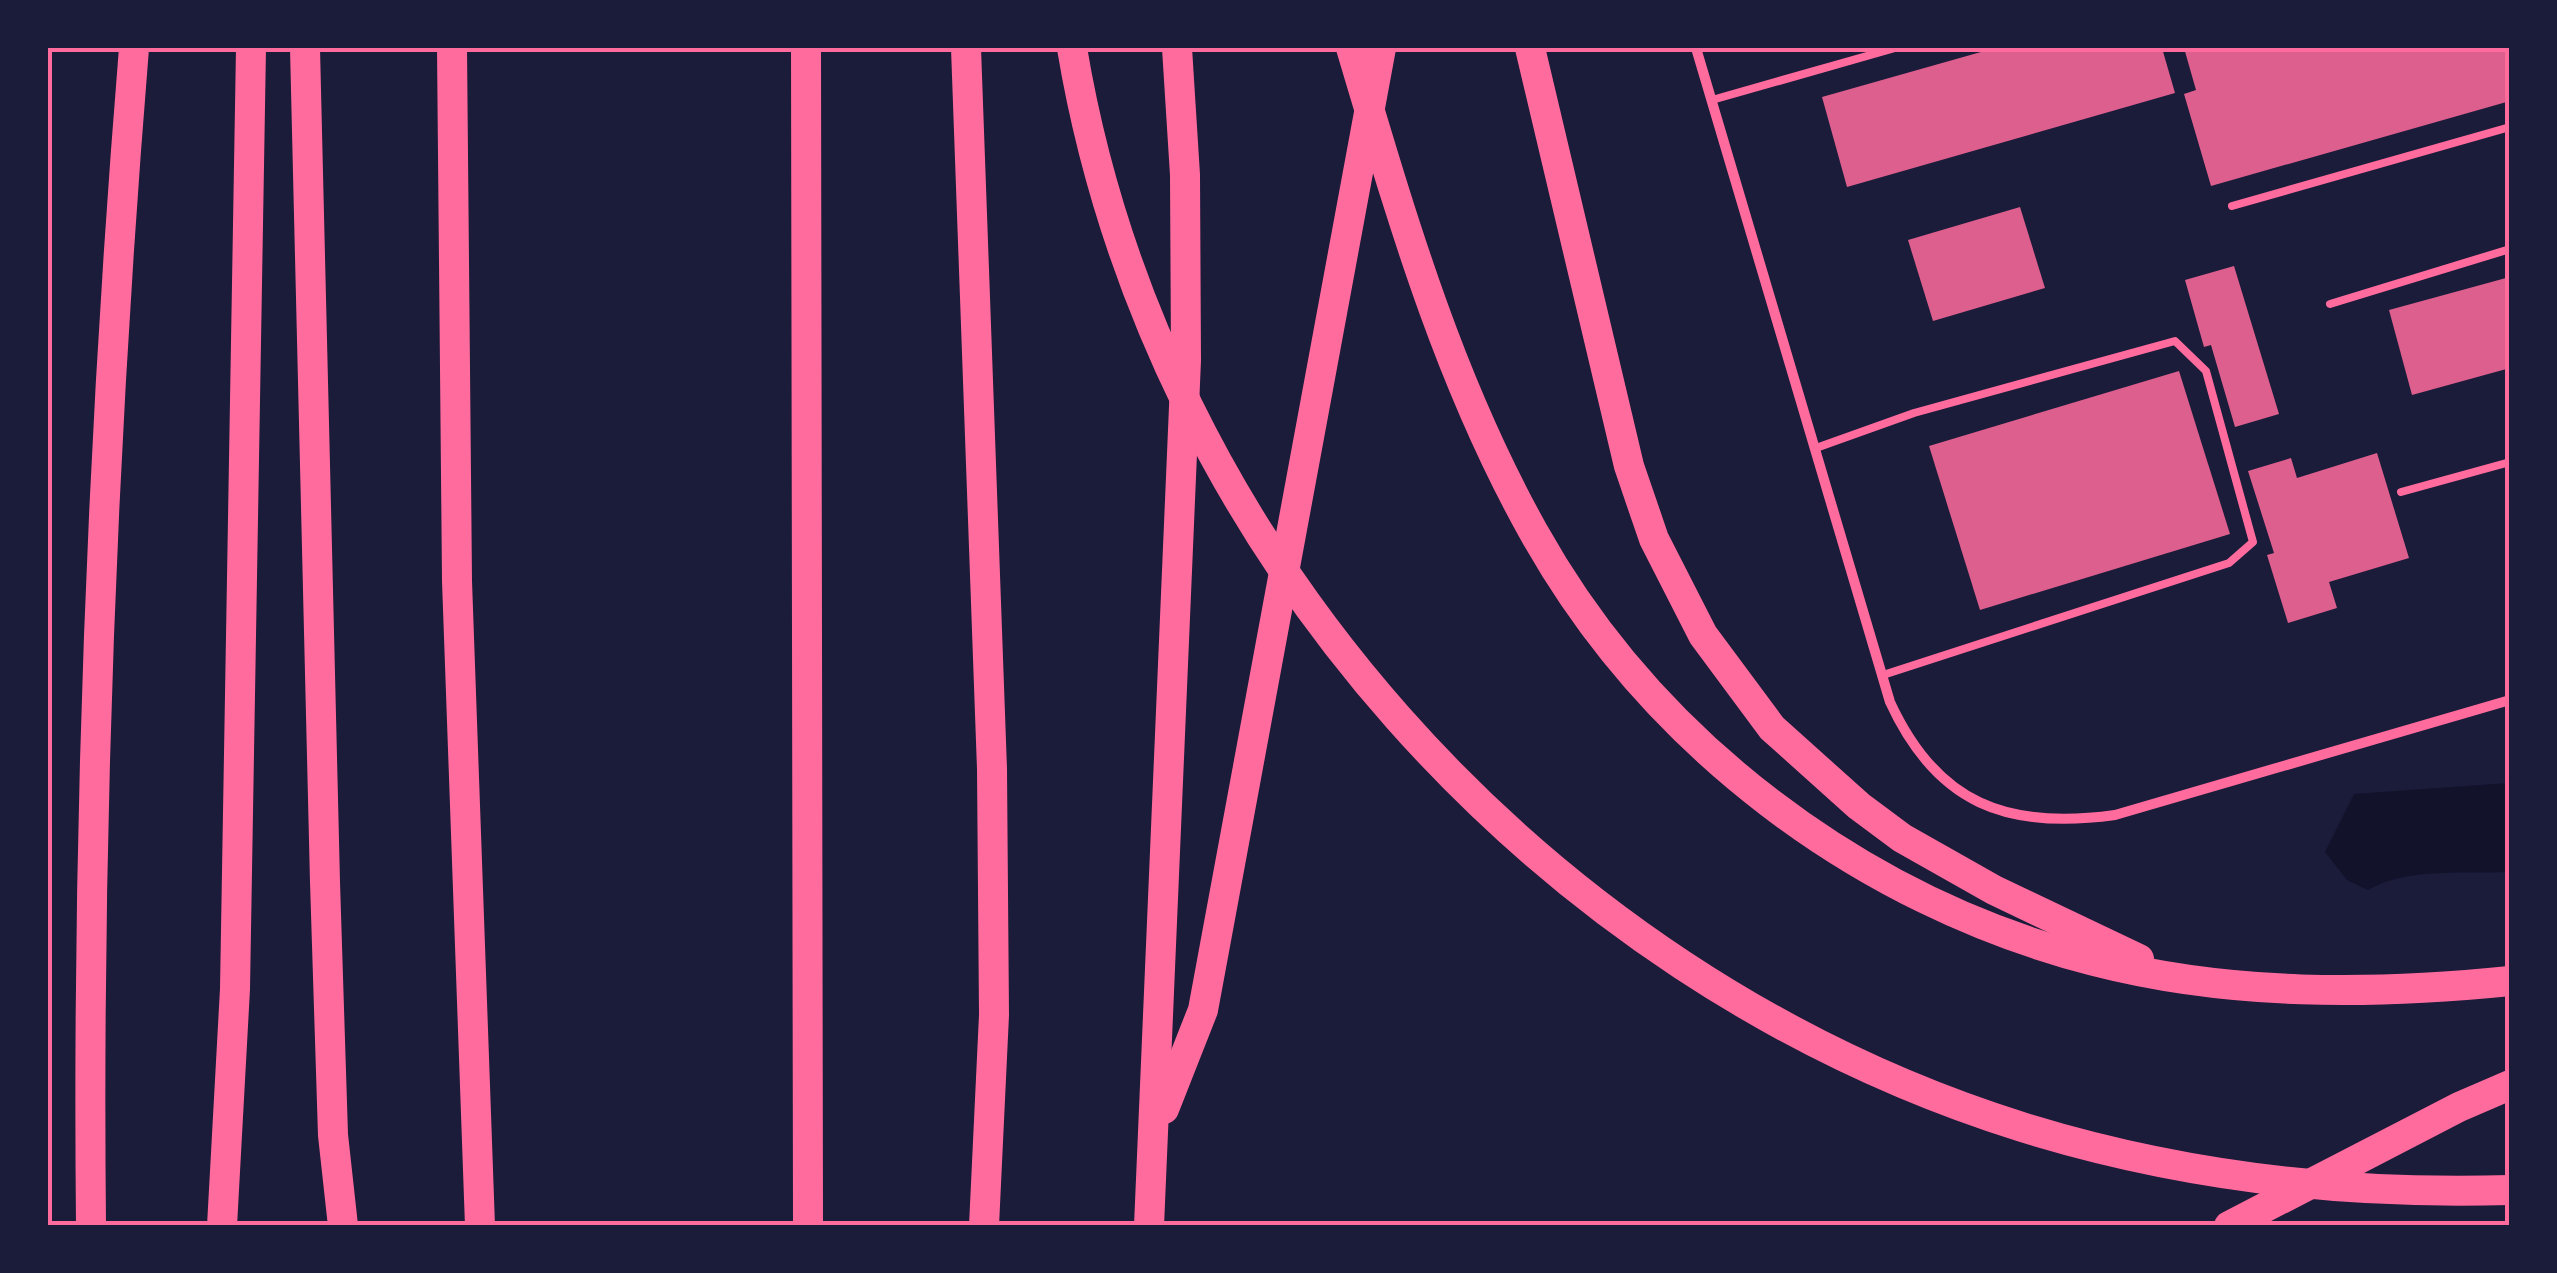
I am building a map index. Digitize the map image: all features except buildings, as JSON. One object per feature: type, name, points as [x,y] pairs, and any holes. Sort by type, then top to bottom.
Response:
[{"type":"highway","points":[[91,1226],[89,1049],[97,755],[122,192],[134,48]]},
{"type":"highway","points":[[222,1226],[236,970],[251,48]]},
{"type":"highway","points":[[305,48],[333,1136],[343,1226]]},
{"type":"highway","points":[[452,48],[457,581],[480,1226]]},
{"type":"highway","points":[[806,48],[808,1226]]},
{"type":"highway","points":[[966,48],[992,769],[994,1015],[984,1226]]},
{"type":"highway","points":[[1072,48],[1081,103],[1106,195],[1145,305],[1205,436],[1255,527],[1334,642],[1378,697],[1429,754],[1533,854],[1647,941],[1766,1016],[1892,1077],[2022,1127],[2160,1163],[2298,1185],[2510,1190]]},
{"type":"highway","points":[[1149,1226],[1186,360],[1185,175],[1177,48]]},
{"type":"highway","points":[[1352,48],[1413,256],[1442,339],[1535,535],[1615,654],[1716,760],[1771,805],[1892,883],[2026,940],[2095,961],[2172,977],[2302,990],[2510,981]]},
{"type":"highway","points":[[1154,1135],[1203,1010],[1381,48]]},
{"type":"highway","points":[[1530,48],[1629,466],[1654,540],[1712,649],[1772,728],[1902,838],[1994,890],[2044,911],[2172,977]]},
{"type":"highway","points":[[2229,1226],[2459,1107],[2510,1085]]},
{"type":"street","points":[[1696,48],[1890,702],[1908,741],[1934,770],[1966,796],[2008,813],[2048,819],[2114,815],[2510,700]]},
{"type":"lane","points":[[1712,100],[1895,48]]},
{"type":"lane","points":[[2232,206],[2510,127]]},
{"type":"lane","points":[[2330,304],[2510,249]]},
{"type":"lane","points":[[1816,448],[1914,413],[2176,341],[2206,371],[2253,542],[2229,563],[1883,675]]},
{"type":"lane","points":[[2401,492],[2510,462]]},
{"type":"shaded area","points":[[2509,783],[2509,872],[2418,875],[2368,890],[2347,880],[2325,852],[2354,794]]}]
